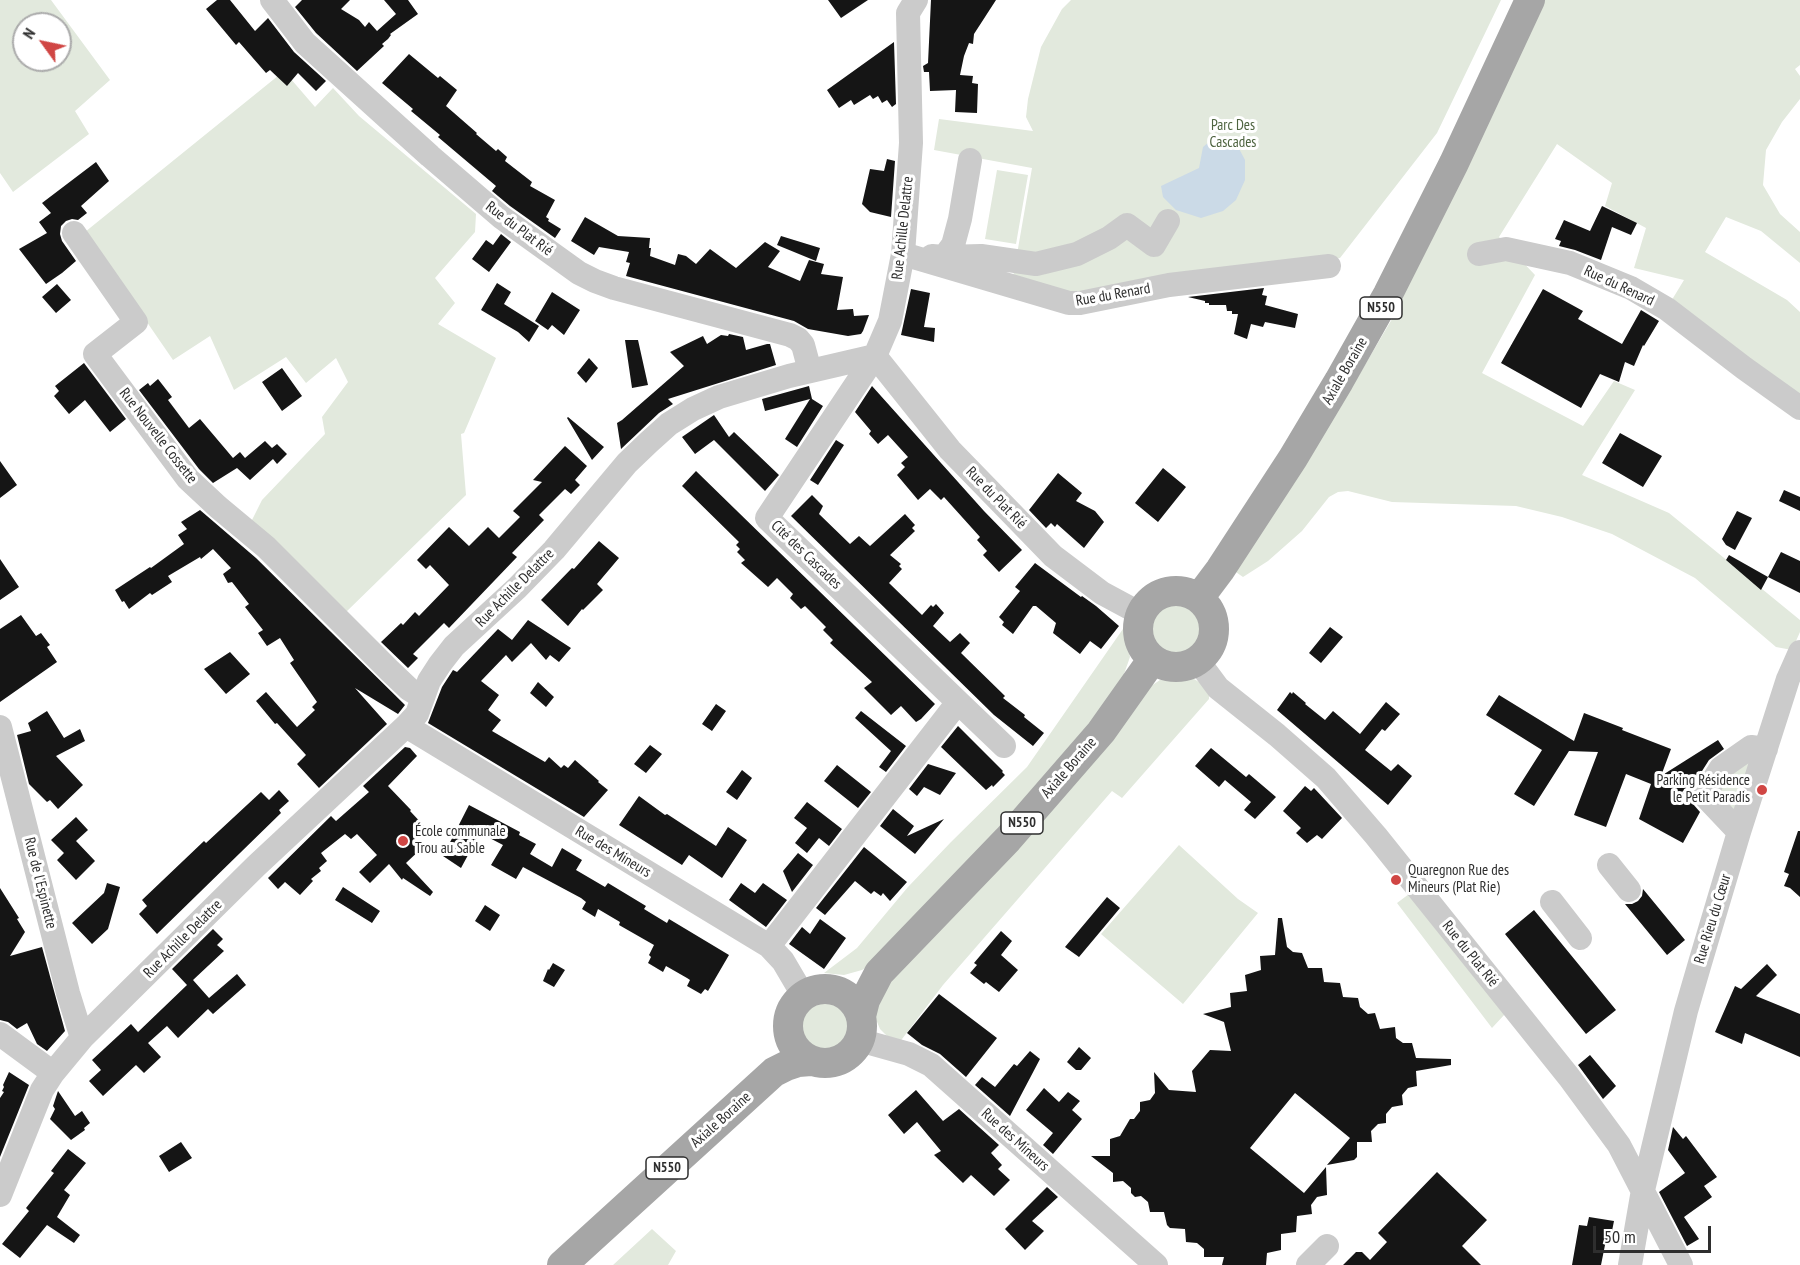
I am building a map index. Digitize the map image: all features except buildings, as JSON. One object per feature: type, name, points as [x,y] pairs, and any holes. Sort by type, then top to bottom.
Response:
[{"type":"main road","name":"Axiale Boraine","points":[[1199,598],[1220,570],[1293,458],[1388,294],[1454,163],[1530,0]]},
{"type":"main road","points":[[1166,592],[1189,593],[1199,598],[1213,618],[1215,630],[1213,642],[1207,653],[1187,667],[1162,666],[1152,660],[1140,644],[1138,624],[1147,604],[1166,592]]},
{"type":"main road","name":"Axiale Boraine","points":[[879,973],[1008,839],[1101,732],[1152,660]]},
{"type":"main road","name":"N550","points":[[774,1072],[788,1030],[790,1011],[803,995],[826,988],[838,990],[879,973]]},
{"type":"main road","name":"N550","points":[[774,1072],[798,1062],[831,1062],[853,1051],[866,1000],[879,973]]},
{"type":"main road","points":[[838,990],[852,1001],[860,1028]]},
{"type":"main road","points":[[788,1030],[795,1049],[811,1061]]},
{"type":"main road","name":"Axiale Boraine","points":[[562,1265],[774,1072]]},
{"type":"street","name":"Rue du Plat Rié","points":[[272,0],[305,43],[430,156],[501,217],[579,273],[614,288],[790,335],[803,345],[810,371]]},
{"type":"street","name":"Rue Achille Delattre","points":[[0,1196],[42,1090],[82,1038],[256,866],[417,714],[429,681],[454,646],[539,565],[627,463],[669,424],[719,397],[810,371],[874,356],[890,321],[903,255],[911,142],[908,4]]},
{"type":"street","points":[[944,257],[953,245],[960,219],[970,160]]},
{"type":"street","points":[[903,255],[981,256],[1036,264],[1077,254],[1109,238],[1127,225],[1152,250],[1168,221]]},
{"type":"street","name":"Rue Nouvelle Cossette","points":[[74,232],[136,322],[95,354],[101,363],[188,479],[266,547],[390,671],[409,689],[422,697]]},
{"type":"street","name":"Rue du Renard","points":[[1479,254],[1506,249],[1570,263],[1631,288],[1667,309],[1800,408]]},
{"type":"street","name":"Rue du Renard","points":[[903,255],[1069,303],[1080,303],[1169,285],[1329,266]]},
{"type":"street","name":"Rue du Plat Rié","points":[[874,356],[950,450],[1053,556],[1102,593],[1141,614]]},
{"type":"street","name":"Cité des Cascades","points":[[874,356],[767,518],[1004,746]]},
{"type":"street","name":"Rue Rieu du Cœur","points":[[1630,1265],[1643,1190],[1686,1011],[1739,832],[1788,679],[1800,652]]},
{"type":"street","name":"Rue du Plat Rié","points":[[1198,661],[1218,688],[1326,778],[1362,819],[1593,1108],[1619,1145],[1682,1265]]},
{"type":"street","points":[[769,946],[958,702]]},
{"type":"street","name":"Rue des Mineurs","points":[[405,726],[769,946],[783,961],[803,995]]},
{"type":"street","name":"Rue de l'Espinette","points":[[0,727],[68,993],[82,1038]]},
{"type":"street","points":[[1739,832],[1704,795],[1721,768],[1750,747],[1766,748]]},
{"type":"street","points":[[1609,865],[1629,890]]},
{"type":"street","points":[[1552,902],[1580,938]]},
{"type":"street","name":"Rue des Mineurs","points":[[860,1028],[931,1065],[1156,1265]]},
{"type":"street","points":[[0,1034],[53,1073]]},
{"type":"street","points":[[1308,1265],[1328,1246]]},
{"type":"green space","points":[[0,0],[51,0],[60,12],[12,12],[12,72],[72,72],[72,28],[110,80],[75,111],[89,134],[13,192],[0,173]]},
{"type":"green space","name":"Parc Des Cascades","points":[[1071,0],[1501,0],[1437,133],[1340,258],[1166,278],[1071,299],[1012,283],[1032,168],[934,150],[939,119],[1033,131],[1026,117],[1028,99],[1041,47],[1062,9]]},
{"type":"green space","points":[[1542,0],[1800,0],[1800,65],[1795,69],[1800,76],[1800,99],[1782,122],[1766,150],[1763,185],[1780,214],[1800,232],[1800,263],[1761,231],[1726,217],[1705,252],[1787,300],[1800,312],[1800,398],[1670,303],[1684,280],[1634,268],[1646,228],[1605,206],[1612,183],[1557,144],[1499,237],[1535,275],[1482,373],[1583,426],[1614,381],[1635,390],[1582,475],[1669,513],[1800,620],[1800,632],[1792,650],[1776,647],[1695,578],[1612,534],[1562,517],[1516,506],[1392,502],[1348,491],[1338,492],[1329,497],[1302,531],[1268,561],[1243,577],[1230,568],[1359,375],[1392,319],[1390,306]]},
{"type":"green space","points":[[284,71],[315,107],[333,88],[359,116],[476,214],[475,232],[435,278],[455,303],[438,324],[496,358],[464,433],[461,434],[466,495],[344,614],[251,522],[262,500],[325,434],[322,417],[348,382],[336,358],[306,383],[286,357],[234,390],[210,336],[173,360],[85,232]]},
{"type":"green space","points":[[997,170],[1028,175],[1016,244],[985,239]]},
{"type":"green space","points":[[1170,601],[1182,601],[1197,609],[1205,624],[1205,636],[1197,651],[1182,659],[1170,659],[1155,651],[1147,636],[1147,624],[1155,609]]},
{"type":"green space","points":[[1125,626],[1130,657],[1124,674],[1151,686],[1170,677],[1194,679],[1209,688],[1209,699],[1122,798],[1112,791],[943,985],[899,1043],[888,1037],[880,1029],[875,1017],[870,965],[844,975],[824,973],[857,948],[908,887],[1027,767]]},
{"type":"green space","points":[[1754,756],[1735,815],[1717,793],[1729,768]]},
{"type":"green space","points":[[1179,845],[1238,899],[1258,913],[1183,1004],[1101,934]]},
{"type":"green space","points":[[1409,894],[1505,1014],[1492,1028],[1397,903]]},
{"type":"green space","points":[[819,997],[831,997],[841,1001],[849,1009],[853,1025],[849,1041],[841,1049],[831,1053],[819,1053],[809,1049],[801,1041],[797,1031],[797,1019],[801,1009],[809,1001]]},
{"type":"green space","points":[[652,1229],[676,1251],[668,1265],[613,1265]]},
{"type":"water","points":[[1215,137],[1235,141],[1245,160],[1245,180],[1236,200],[1223,211],[1201,218],[1176,210],[1163,197],[1161,186],[1199,168],[1203,147]]},
{"type":"place","name":"Parking Résidence le Petit Paradis","points":[[1762,790]]},
{"type":"place","name":"École communale Trou au Sable","points":[[403,841]]},
{"type":"place","name":"Quaregnon Rue des Mineurs (Plat Rie)","points":[[1396,880]]}]
